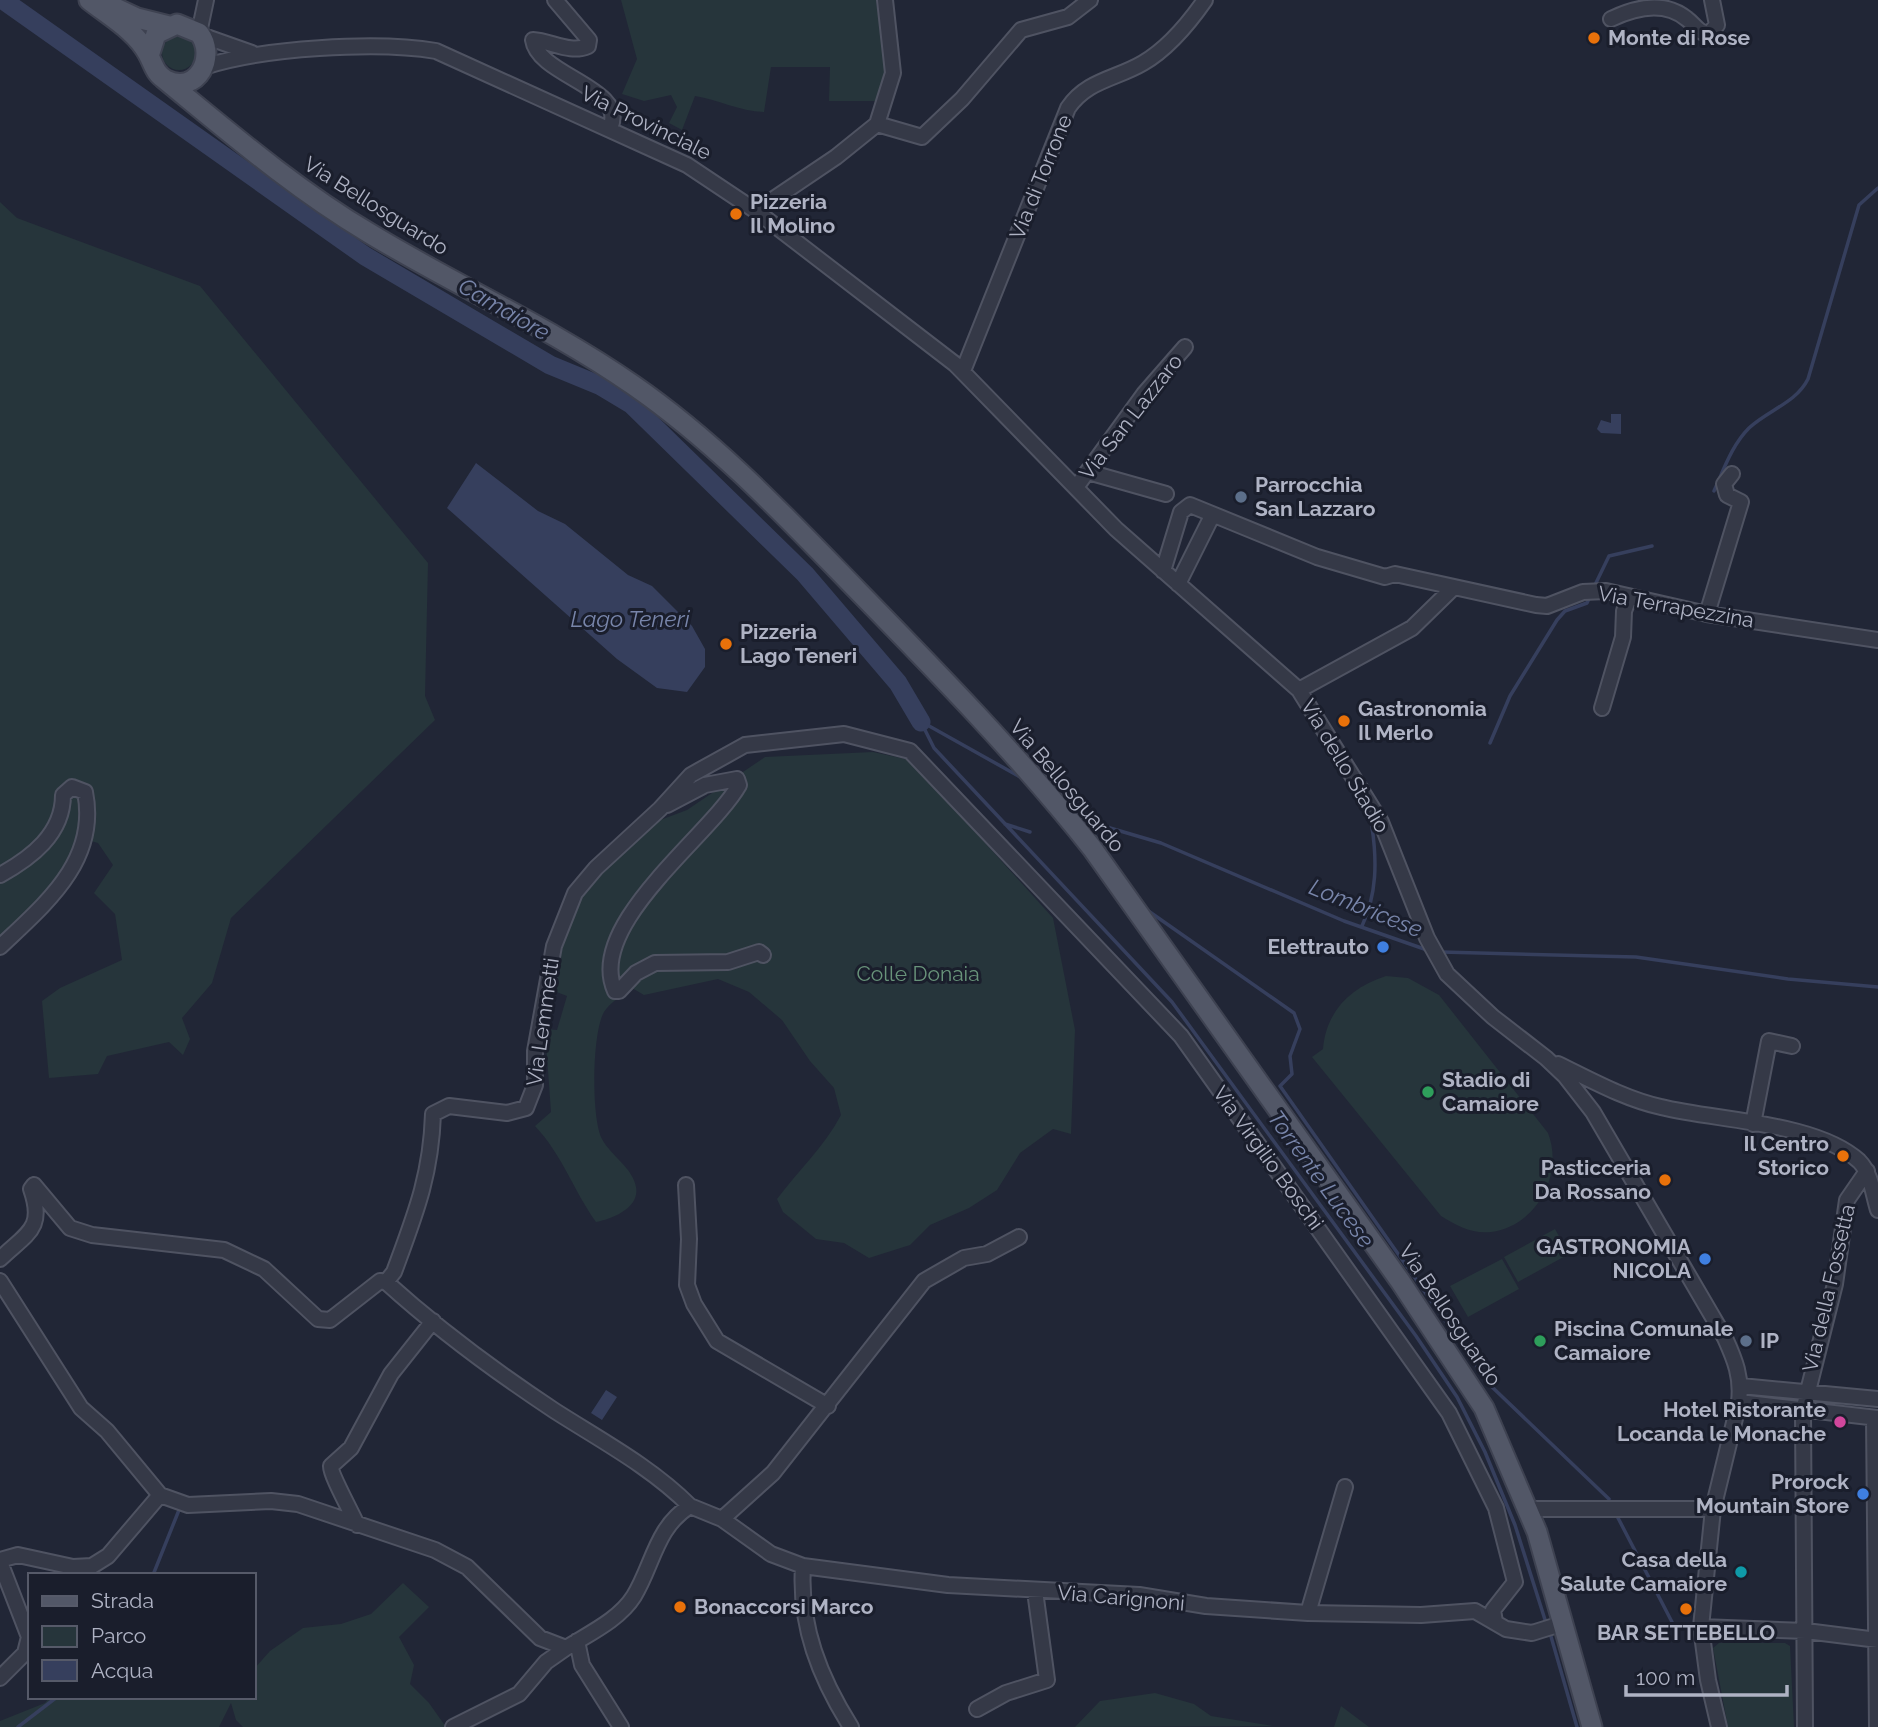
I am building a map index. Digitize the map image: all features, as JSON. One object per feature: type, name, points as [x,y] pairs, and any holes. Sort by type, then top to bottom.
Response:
[{"type":"main road","points":[[89,0],[138,39],[152,65],[164,79],[216,122]]},
{"type":"main road","name":"Via Provinciale","points":[[101,0],[137,18],[169,26],[185,25],[200,34]]},
{"type":"main road","points":[[149,56],[152,41],[169,26]]},
{"type":"main road","points":[[200,34],[208,50],[202,71],[204,96],[216,122]]},
{"type":"main road","name":"Via Provinciale","points":[[164,79],[183,82],[202,71]]},
{"type":"main road","name":"Via Bellosguardo","points":[[216,122],[297,185],[350,221],[621,377],[700,435],[796,527],[1059,806],[1254,1073],[1457,1364],[1484,1408],[1529,1509],[1592,1727]]},
{"type":"street","points":[[200,34],[206,0]]},
{"type":"street","points":[[555,0],[589,40],[588,47],[553,46],[533,40],[534,46],[545,60],[608,102],[613,114],[610,128]]},
{"type":"street","points":[[756,211],[836,157],[877,124],[893,74],[885,0]]},
{"type":"street","points":[[877,124],[922,137],[962,99],[1021,30],[1068,17],[1090,0]]},
{"type":"street","name":"Via di Torrone","points":[[962,371],[1068,108],[1085,89],[1143,63],[1160,51],[1205,0]]},
{"type":"street","points":[[1611,19],[1633,8],[1675,11],[1701,34],[1709,34],[1717,25],[1712,0]]},
{"type":"street","name":"Via Provinciale","points":[[200,34],[232,48],[256,54]]},
{"type":"street","name":"Via Provinciale","points":[[202,71],[256,54],[400,45],[436,51],[687,165],[756,211],[962,371]]},
{"type":"street","name":"Via San Lazzaro","points":[[1077,486],[1144,394],[1185,347]]},
{"type":"street","name":"Via dello Stadio","points":[[962,371],[1116,529],[1299,690],[1381,822],[1436,957],[1462,988],[1546,1058],[1571,1083],[1593,1112],[1726,1338],[1737,1364],[1741,1386],[1713,1509],[1701,1627],[1708,1680],[1719,1727]]},
{"type":"street","points":[[1088,472],[1166,495]]},
{"type":"street","points":[[1707,614],[1741,502],[1727,495],[1725,489],[1724,484],[1732,474]]},
{"type":"street","name":"Via Terrapezzina","points":[[1163,570],[1167,551],[1185,506],[1190,505],[1317,556],[1385,577],[1395,574],[1547,606],[1583,592],[1599,591],[1707,614],[1878,640]]},
{"type":"street","points":[[1178,584],[1212,516]]},
{"type":"street","points":[[1299,690],[1412,628],[1454,587]]},
{"type":"street","points":[[1602,708],[1623,637],[1624,611],[1629,598]]},
{"type":"street","name":"Via Lemmetti","points":[[386,1282],[394,1272],[424,1190],[432,1152],[433,1114],[449,1105],[507,1113],[526,1108],[536,1086],[539,1030],[554,946],[575,893],[596,868],[701,767],[744,745],[845,734],[910,751]]},
{"type":"street","name":"Via Virgilio Boschi","points":[[910,751],[1181,1037],[1424,1374],[1461,1434],[1496,1508],[1515,1582],[1493,1610],[1495,1622]]},
{"type":"street","points":[[660,809],[705,785],[737,779],[739,785],[716,817],[638,901],[616,946],[612,972],[615,991],[646,965],[728,962],[760,953],[762,955]]},
{"type":"street","points":[[0,875],[22,862],[47,841],[63,807],[63,795],[72,787],[85,792],[90,813],[81,852],[71,873],[43,907],[0,947]]},
{"type":"street","points":[[1753,1124],[1769,1041],[1791,1046]]},
{"type":"street","points":[[1546,1058],[1614,1091],[1657,1107],[1828,1141],[1858,1161],[1875,1167],[1878,1210]]},
{"type":"street","points":[[1593,1112],[1606,1094],[1614,1091]]},
{"type":"street","name":"Via della Fossetta","points":[[1805,1727],[1803,1411],[1835,1284],[1847,1200],[1875,1167]]},
{"type":"street","points":[[0,1259],[37,1219],[38,1210],[31,1189],[34,1185],[70,1228],[92,1235],[224,1250],[264,1269],[293,1292],[318,1318],[330,1320],[380,1281],[386,1282],[533,1396],[662,1479],[690,1506],[668,1525],[633,1598],[588,1636],[571,1644],[546,1662],[519,1694],[453,1727]]},
{"type":"street","points":[[686,1185],[690,1239],[687,1285],[708,1328],[717,1340],[828,1406]]},
{"type":"street","points":[[722,1519],[773,1473],[923,1281],[964,1258],[987,1254],[1018,1237]]},
{"type":"street","points":[[0,1281],[81,1408],[116,1441],[160,1495],[188,1506],[271,1501],[298,1504],[435,1550],[467,1567],[540,1638],[571,1644]]},
{"type":"street","points":[[358,1525],[346,1498],[330,1473],[331,1466],[351,1448],[391,1374],[433,1321]]},
{"type":"street","points":[[1741,1386],[1878,1399]]},
{"type":"street","points":[[1739,1402],[1876,1418],[1877,1727]]},
{"type":"street","points":[[1308,1613],[1345,1488]]},
{"type":"street","points":[[28,1634],[3,1584],[0,1561],[18,1555],[73,1567],[92,1566],[108,1556],[160,1495]]},
{"type":"street","name":"Via Carignoni","points":[[690,1506],[722,1519],[771,1554],[803,1566],[948,1586],[1139,1595],[1206,1606],[1308,1613],[1409,1615],[1475,1611],[1507,1629],[1532,1633],[1564,1623]]},
{"type":"street","points":[[1529,1509],[1713,1509]]},
{"type":"street","points":[[803,1566],[801,1599],[818,1668],[851,1727]]},
{"type":"street","points":[[977,1709],[1006,1693],[1047,1680],[1035,1591]]},
{"type":"street","points":[[1701,1627],[1806,1631],[1877,1640]]},
{"type":"street","points":[[0,1678],[25,1653],[28,1640]]},
{"type":"street","points":[[571,1644],[621,1727]]},
{"type":"green space","points":[[621,0],[876,0],[885,61],[878,101],[829,101],[830,67],[771,67],[764,112],[746,110],[695,96],[682,130],[669,123],[677,107],[671,95],[644,101],[622,94],[637,59]]},
{"type":"green space","points":[[179,36],[191,41],[196,53],[191,65],[179,70],[167,65],[162,53],[167,41]]},
{"type":"green space","points":[[0,202],[17,218],[200,286],[428,563],[425,696],[435,720],[231,918],[212,983],[182,1018],[190,1039],[183,1055],[169,1042],[107,1056],[98,1074],[49,1078],[42,1001],[60,988],[122,960],[115,914],[94,893],[113,865],[98,843],[77,837],[69,873],[0,938]]},
{"type":"green space","name":"Colle Donaia","points":[[873,752],[910,760],[1053,918],[1075,1030],[1071,1134],[1053,1129],[1020,1153],[997,1190],[969,1208],[930,1225],[910,1245],[869,1258],[844,1243],[816,1239],[783,1212],[777,1199],[819,1148],[841,1115],[834,1088],[810,1061],[782,1020],[749,992],[718,979],[644,995],[632,988],[604,1012],[597,1038],[594,1076],[598,1128],[602,1139],[631,1174],[636,1194],[629,1207],[610,1218],[596,1222],[553,1149],[535,1126],[551,1112],[545,1029],[557,1030],[567,996],[554,991],[560,952],[577,903],[599,873],[647,825],[687,810],[765,757]]},
{"type":"green space","name":"Stadio di Camaiore","points":[[1386,976],[1408,978],[1439,995],[1548,1133],[1552,1165],[1543,1196],[1522,1220],[1507,1228],[1477,1232],[1441,1216],[1312,1057],[1323,1049],[1329,1023],[1342,1002],[1362,987]]},
{"type":"green space","points":[[1555,1229],[1569,1254],[1518,1282],[1504,1257]]},
{"type":"green space","points":[[1502,1259],[1519,1289],[1468,1317],[1450,1286]]},
{"type":"green space","points":[[403,1583],[429,1607],[399,1637],[414,1665],[410,1684],[429,1703],[446,1727],[243,1727],[236,1720],[231,1703],[219,1727],[0,1727],[0,1721],[45,1703],[48,1699],[256,1699],[256,1667],[270,1651],[303,1628],[341,1624],[371,1614]]},
{"type":"green space","points":[[1719,1643],[1785,1643],[1790,1646],[1794,1727],[1728,1727],[1713,1648]]},
{"type":"green space","points":[[1155,1693],[1194,1704],[1211,1716],[1273,1726],[1075,1727],[1100,1701]]},
{"type":"green space","points":[[1341,1706],[1369,1727],[1334,1727]]},
{"type":"water","points":[[1611,414],[1621,414],[1621,434],[1601,433],[1597,429],[1601,420],[1611,423]]},
{"type":"water","name":"Lago Teneri","points":[[476,463],[538,511],[565,524],[628,575],[652,586],[692,626],[705,649],[705,667],[687,692],[657,688],[617,659],[447,508]]},
{"type":"water","points":[[606,1390],[617,1397],[602,1420],[591,1413]]},
{"type":"waterway","name":"Camaiore","points":[[3,0],[365,256],[550,365],[601,386],[631,404],[805,574],[898,683],[921,722]]},
{"type":"waterway","points":[[1714,491],[1743,435],[1756,422],[1796,394],[1808,379],[1859,205],[1878,188]]},
{"type":"waterway","points":[[1594,587],[1609,556],[1652,546]]},
{"type":"waterway","points":[[1490,743],[1510,696],[1557,620],[1565,611],[1587,603],[1591,594]]},
{"type":"waterway","name":"Torrente Lucese","points":[[921,722],[934,748],[1172,1002],[1416,1336],[1457,1397],[1485,1452],[1515,1525],[1547,1626]]},
{"type":"waterway","name":"Lombricese","points":[[922,722],[1022,778]]},
{"type":"waterway","name":"Lombricese","points":[[1066,803],[1110,828],[1161,843],[1344,921],[1430,951]]},
{"type":"waterway","points":[[1005,824],[1030,832]]},
{"type":"waterway","points":[[1362,926],[1373,890],[1375,852],[1372,827]]},
{"type":"waterway","points":[[1147,910],[1294,1013],[1300,1029],[1290,1056],[1292,1074],[1280,1086],[1491,1386],[1609,1499]]},
{"type":"waterway","name":"Lombricese","points":[[1441,952],[1636,957],[1788,979],[1878,987]]},
{"type":"waterway","points":[[154,1573],[179,1510]]},
{"type":"waterway","points":[[1617,1516],[1672,1622]]},
{"type":"waterway","name":"Torrente Lucese","points":[[1550,1633],[1577,1727]]},
{"type":"waterway","points":[[18,1727],[54,1699]]},
{"type":"place","name":"Monte di Rose","points":[[1594,38]]},
{"type":"place","name":"Pizzeria Il Molino","points":[[736,214]]},
{"type":"place","name":"Parrocchia San Lazzaro","points":[[1241,497]]},
{"type":"place","name":"Pizzeria Lago Teneri","points":[[726,644]]},
{"type":"place","name":"Gastronomia Il Merlo","points":[[1344,721]]},
{"type":"place","name":"Elettrauto","points":[[1383,947]]},
{"type":"place","name":"Stadio di Camaiore","points":[[1428,1092]]},
{"type":"place","name":"Il Centro Storico","points":[[1843,1156]]},
{"type":"place","name":"Pasticceria Da Rossano","points":[[1665,1180]]},
{"type":"place","name":"GASTRONOMIA NICOLA","points":[[1705,1259]]},
{"type":"place","name":"Piscina Comunale Camaiore","points":[[1540,1341]]},
{"type":"place","name":"IP","points":[[1746,1341]]},
{"type":"place","name":"Hotel Ristorante Locanda le Monache","points":[[1840,1422]]},
{"type":"place","name":"Prorock Mountain Store","points":[[1863,1494]]},
{"type":"place","name":"Casa della Salute Camaiore","points":[[1741,1572]]},
{"type":"place","name":"Bonaccorsi Marco","points":[[680,1607]]},
{"type":"place","name":"BAR SETTEBELLO","points":[[1686,1609]]}]
